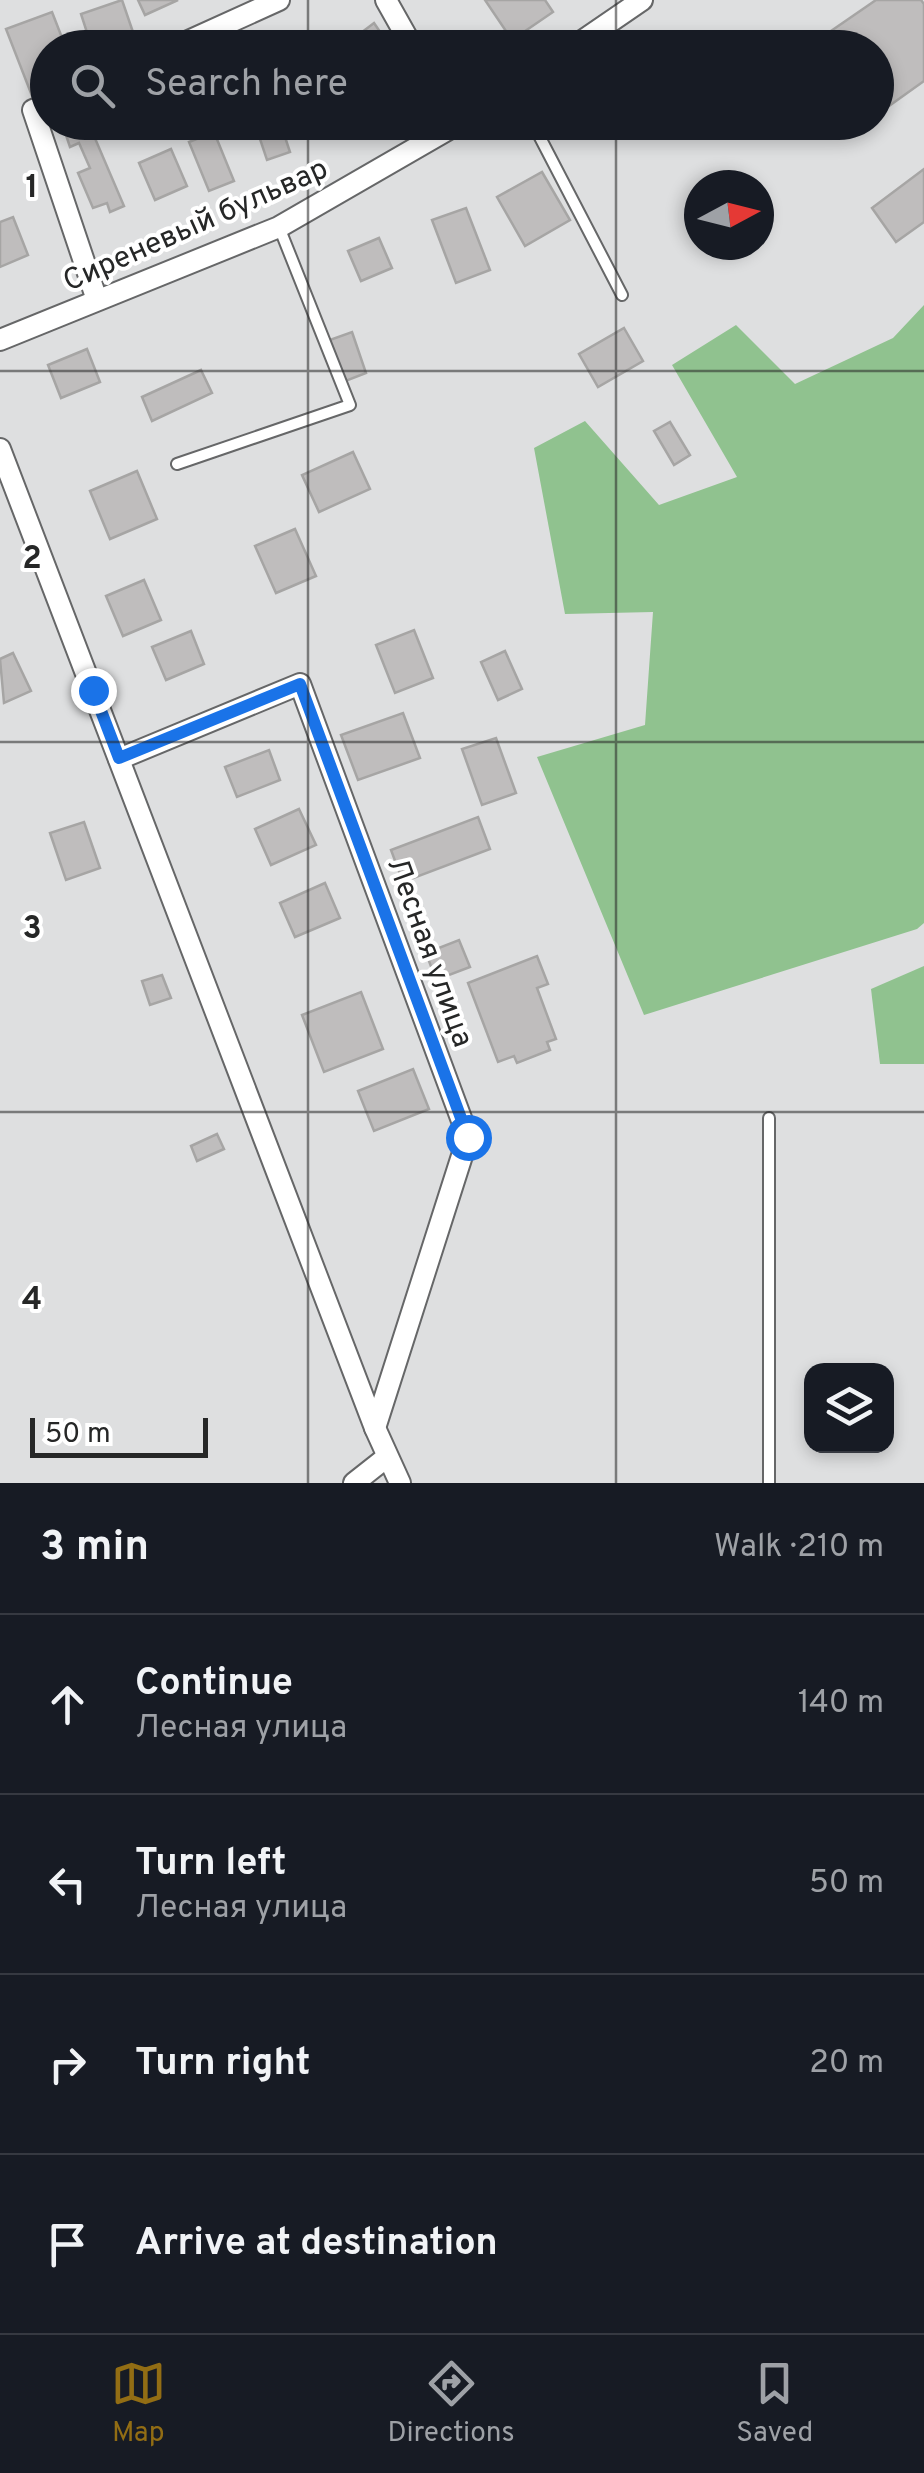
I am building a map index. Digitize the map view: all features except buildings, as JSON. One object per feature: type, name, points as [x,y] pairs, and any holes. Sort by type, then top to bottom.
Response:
[{"type":"street","points":[[213,30],[280,0]]},
{"type":"street","points":[[386,0],[403,30]]},
{"type":"street","points":[[598,30],[642,0]]},
{"type":"street","points":[[43,140],[96,300]]},
{"type":"street","name":"Сиреневый бульвар","points":[[0,340],[279,227],[429,140]]},
{"type":"street","points":[[0,448],[374,1428],[400,1483]]},
{"type":"street","name":"Лесная улица","points":[[119,758],[300,684],[468,1137],[374,1428]]},
{"type":"street","points":[[354,1483],[387,1457]]},
{"type":"lane","points":[[541,140],[622,295]]},
{"type":"lane","points":[[177,464],[350,405],[279,227]]},
{"type":"lane","points":[[769,1118],[769,1483]]},
{"type":"green space","points":[[924,305],[924,923],[917,929],[644,1015],[537,757],[645,725],[653,612],[565,614],[534,448],[585,421],[659,505],[737,477],[672,365],[736,325],[795,384],[893,338]]},
{"type":"green space","points":[[924,966],[924,1064],[880,1064],[871,989]]},
{"type":"route","points":[[93,690],[119,758],[300,684],[468,1137]]}]
